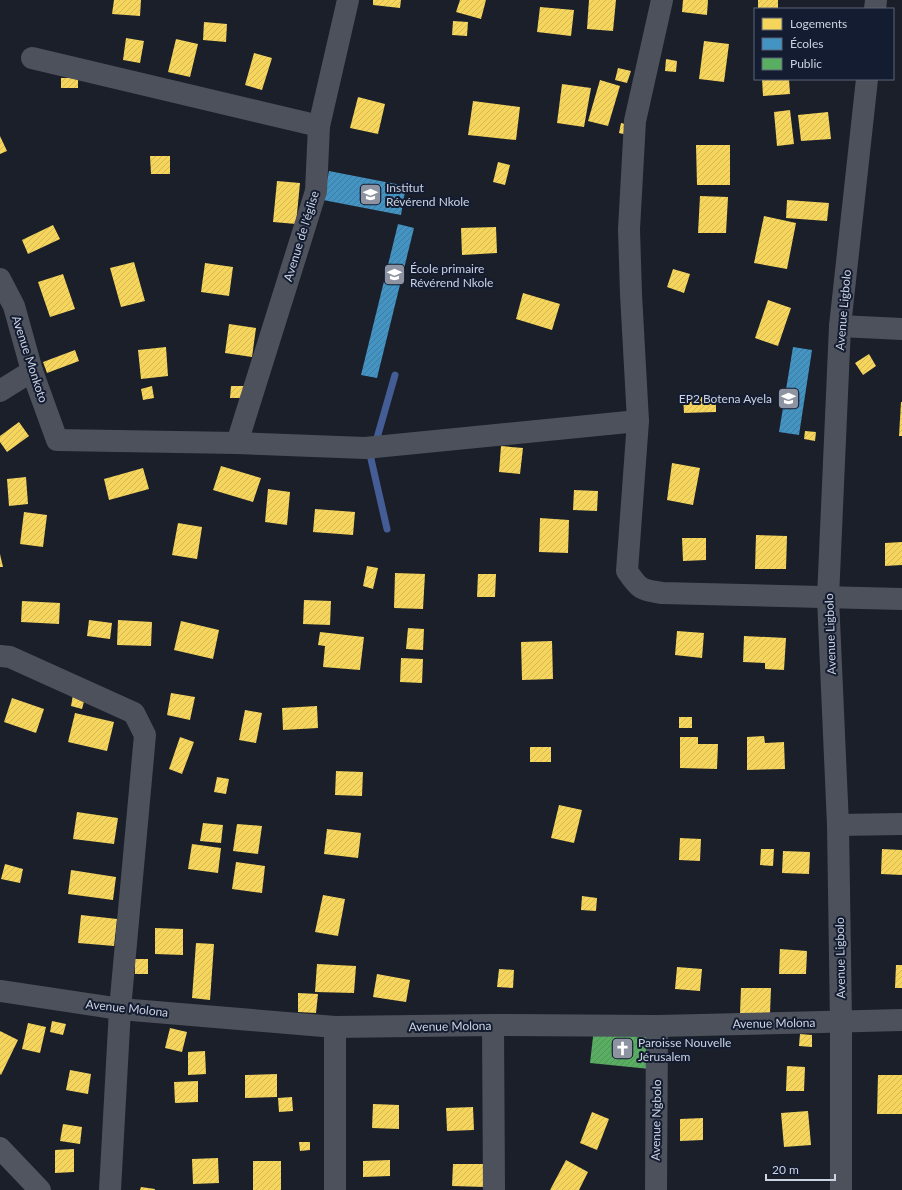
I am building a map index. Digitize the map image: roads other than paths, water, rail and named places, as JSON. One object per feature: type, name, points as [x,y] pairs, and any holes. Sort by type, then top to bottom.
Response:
[{"type":"street","name":"Avenue de l'église","points":[[236,443],[316,191],[319,126],[348,0]]},
{"type":"street","points":[[662,0],[635,121],[629,229],[638,421],[627,571],[635,583],[646,591],[662,593],[902,599]]},
{"type":"street","points":[[32,58],[319,126]]},
{"type":"street","name":"Avenue Ligbolo","points":[[841,1190],[841,1022],[838,825],[828,598],[840,326],[867,80]]},
{"type":"street","name":"Avenue Monkoto","points":[[0,279],[14,306],[32,371],[57,440],[236,443]]},
{"type":"street","points":[[840,326],[902,329]]},
{"type":"street","points":[[0,392],[32,371]]},
{"type":"street","points":[[236,443],[375,447],[638,421]]},
{"type":"street","points":[[0,656],[10,657],[134,713],[145,735],[120,1009],[110,1190]]},
{"type":"street","points":[[838,825],[902,824]]},
{"type":"street","name":"Avenue Molona","points":[[0,991],[120,1009],[335,1027],[493,1025],[657,1026],[902,1020]]},
{"type":"street","points":[[493,1025],[494,1190]]},
{"type":"street","name":"Avenue Ngbolo","points":[[656,1190],[657,1026]]},
{"type":"street","points":[[335,1027],[335,1190]]},
{"type":"street","points":[[0,1148],[40,1190]]},
{"type":"waterway","points":[[387,529],[371,459],[395,375]]},
{"type":"place","name":"Institut Révérend Nkole","points":[[370,194]]},
{"type":"place","name":"École primaire Révérend Nkole","points":[[395,275]]},
{"type":"place","name":"EP2 Botena Ayela","points":[[788,398]]},
{"type":"place","name":"Paroisse Nouvelle Jérusalem","points":[[622,1049]]}]
